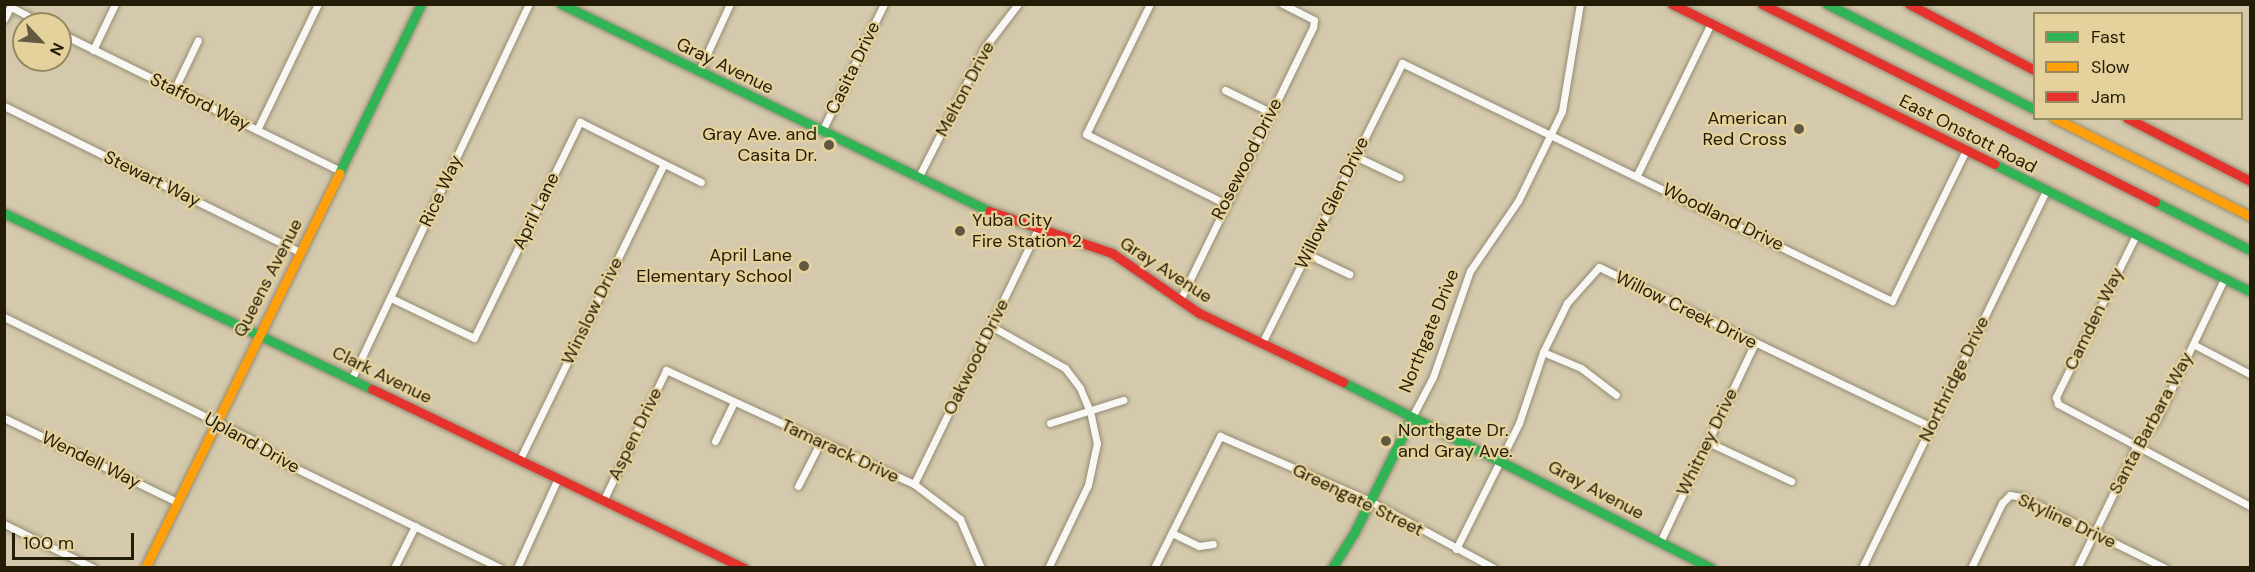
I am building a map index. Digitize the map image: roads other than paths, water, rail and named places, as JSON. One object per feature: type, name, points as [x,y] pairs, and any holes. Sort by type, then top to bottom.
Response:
[{"type":"main road","name":"Queens Avenue","points":[[145,567],[422,4]]},
{"type":"main road","name":"Gray Avenue","points":[[561,4],[918,178],[1037,231],[1112,253],[1180,300],[1262,343],[1501,459],[1712,567]]},
{"type":"main road","name":"East Onstott Road","points":[[1672,4],[1965,152],[2250,291]]},
{"type":"main road","points":[[1762,4],[2250,250]]},
{"type":"main road","points":[[1827,4],[2033,108]]},
{"type":"main road","points":[[1909,4],[2033,69]]},
{"type":"main road","points":[[2058,120],[2250,216]]},
{"type":"main road","points":[[2131,120],[2250,181]]},
{"type":"main road","name":"Clark Avenue","points":[[4,213],[744,567]]},
{"type":"main road","name":"Northgate Drive","points":[[1332,567],[1370,501],[1412,417]]},
{"type":"street","points":[[93,50],[115,4]]},
{"type":"street","points":[[257,130],[318,4]]},
{"type":"street","name":"Rice Way","points":[[352,378],[529,4]]},
{"type":"street","points":[[699,71],[730,4]]},
{"type":"street","name":"Casita Drive","points":[[822,131],[884,4]]},
{"type":"street","name":"Melton Drive","points":[[918,178],[990,40],[1018,4]]},
{"type":"street","points":[[1150,4],[1086,134],[1224,202]]},
{"type":"street","name":"Rosewood Drive","points":[[1180,300],[1224,202],[1314,20],[1282,4]]},
{"type":"street","name":"Northgate Drive","points":[[1412,417],[1433,376],[1470,271],[1518,201],[1552,134],[1569,89],[1580,4]]},
{"type":"street","points":[[5,16],[11,6]]},
{"type":"street","points":[[1637,174],[1711,23]]},
{"type":"street","name":"Stafford Way","points":[[72,39],[340,171]]},
{"type":"street","points":[[174,90],[198,40]]},
{"type":"street","name":"Woodland Drive","points":[[1402,63],[1637,174],[1892,302],[1965,152]]},
{"type":"street","name":"Willow Glen Drive","points":[[1262,343],[1402,63]]},
{"type":"street","points":[[1225,90],[1270,112]]},
{"type":"street","name":"Stewart Way","points":[[4,106],[300,252]]},
{"type":"street","name":"April Lane","points":[[391,298],[474,338],[580,122],[701,182]]},
{"type":"street","points":[[1355,156],[1399,177]]},
{"type":"street","name":"Winslow Drive","points":[[520,459],[664,164]]},
{"type":"street","name":"Northridge Drive","points":[[1862,567],[2046,191]]},
{"type":"street","name":"Oakwood Drive","points":[[914,484],[1037,231]]},
{"type":"street","name":"Camden Way","points":[[2136,235],[2056,397],[2058,404],[2137,445]]},
{"type":"street","points":[[1307,254],[1349,274]]},
{"type":"street","name":"Willow Creek Drive","points":[[1456,549],[1519,423],[1543,352],[1567,303],[1599,267],[1931,427]]},
{"type":"street","name":"Santa Barbara Way","points":[[2077,567],[2137,445],[2156,421],[2224,279]]},
{"type":"street","name":"Upland Drive","points":[[4,317],[259,443],[283,462],[500,567]]},
{"type":"street","points":[[991,326],[1065,368],[1080,388],[1090,411],[1097,442],[1088,485],[1048,567]]},
{"type":"street","name":"Whitney Drive","points":[[1660,542],[1755,343]]},
{"type":"street","points":[[2193,344],[2250,374]]},
{"type":"street","points":[[1543,352],[1581,368],[1616,395]]},
{"type":"street","name":"Tamarack Drive","points":[[666,370],[914,484],[960,519],[981,567]]},
{"type":"street","name":"Aspen Drive","points":[[603,499],[666,370]]},
{"type":"street","points":[[1050,423],[1123,399]]},
{"type":"street","points":[[715,441],[734,402]]},
{"type":"street","name":"Wendell Way","points":[[4,418],[177,502]]},
{"type":"street","name":"Greengate Street","points":[[1172,533],[1220,436],[1370,501],[1456,549],[1494,567]]},
{"type":"street","points":[[798,486],[820,442]]},
{"type":"street","points":[[1708,442],[1791,481]]},
{"type":"street","points":[[2137,445],[2250,506]]},
{"type":"street","points":[[517,567],[558,478]]},
{"type":"street","name":"Skyline Drive","points":[[1971,567],[2002,503],[2010,495],[2022,497],[2165,567]]},
{"type":"street","points":[[4,524],[94,567]]},
{"type":"street","points":[[394,567],[415,526]]},
{"type":"street","points":[[1154,567],[1172,533],[1199,546],[1213,544]]},
{"type":"place","name":"American Red Cross","points":[[1799,129]]},
{"type":"place","name":"Gray Ave. and Casita Dr.","points":[[829,145]]},
{"type":"place","name":"Yuba City Fire Station 2","points":[[960,231]]},
{"type":"place","name":"April Lane Elementary School","points":[[804,266]]},
{"type":"place","name":"Northgate Dr. and Gray Ave.","points":[[1386,441]]}]
